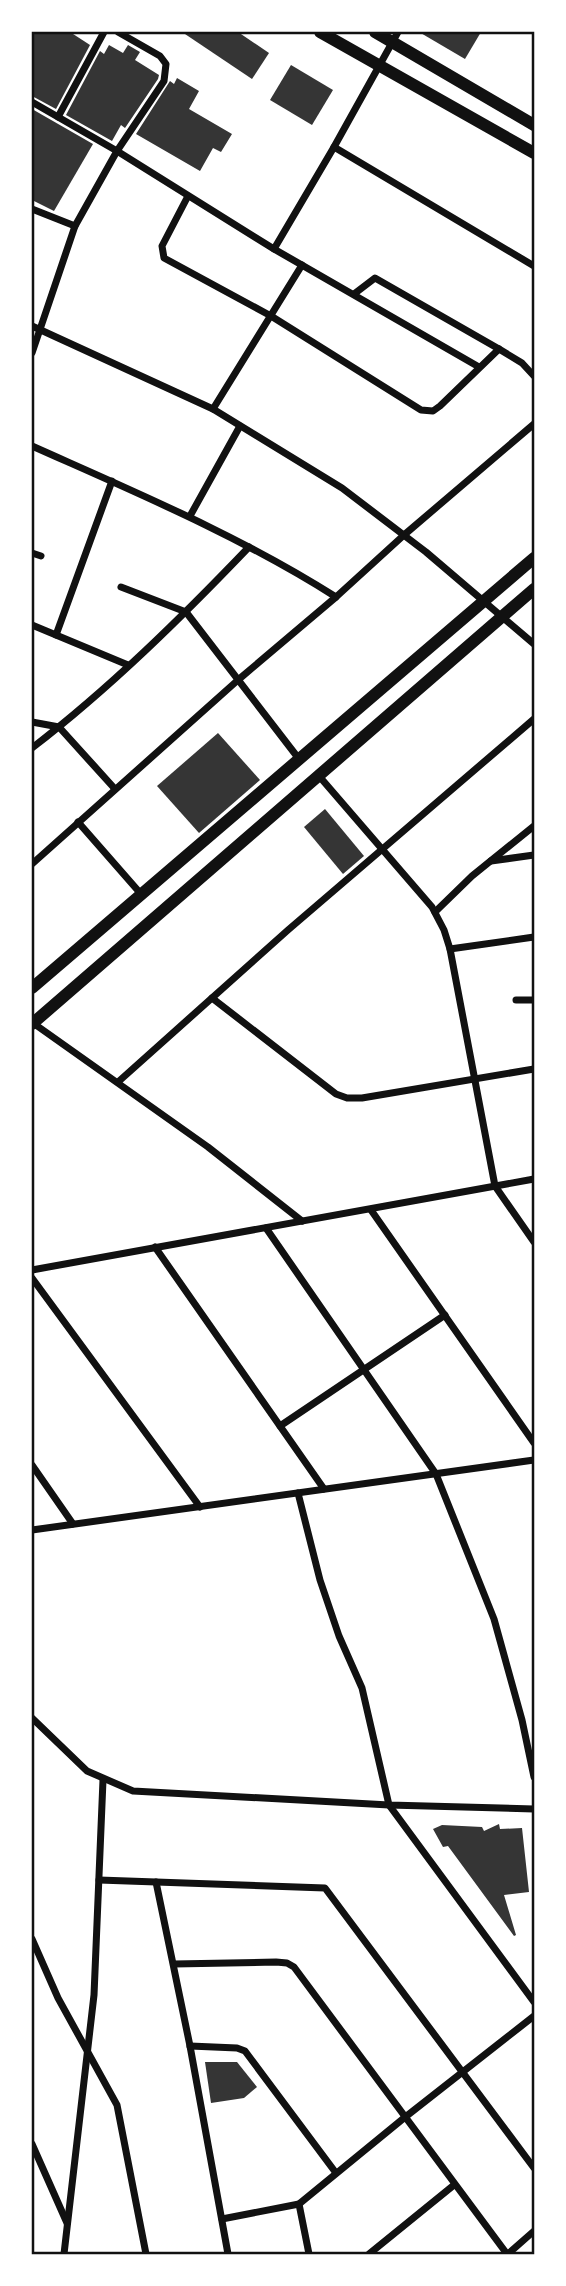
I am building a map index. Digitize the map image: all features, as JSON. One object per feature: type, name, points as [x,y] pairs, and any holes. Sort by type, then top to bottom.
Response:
[{"type":"main road","points":[[320,32],[534,153]]},
{"type":"main road","points":[[375,32],[395,36],[534,125]]},
{"type":"main road","points":[[32,988],[534,558]]},
{"type":"main road","points":[[32,1023],[534,589]]},
{"type":"street","points":[[58,117],[104,32]]},
{"type":"street","points":[[32,353],[75,226],[117,151],[164,81],[167,71],[160,56],[118,32]]},
{"type":"street","points":[[274,249],[395,36]]},
{"type":"street","points":[[32,102],[117,151],[274,249],[479,368]]},
{"type":"street","points":[[334,147],[534,266]]},
{"type":"street","points":[[188,196],[162,246],[164,258],[271,316],[370,380],[427,412],[440,406],[499,349]]},
{"type":"street","points":[[32,209],[75,226]]},
{"type":"street","points":[[214,408],[302,264]]},
{"type":"street","points":[[354,294],[375,278],[522,363],[534,376]]},
{"type":"street","points":[[32,326],[214,408],[342,488],[404,534],[534,644]]},
{"type":"street","points":[[32,864],[404,534],[534,424]]},
{"type":"street","points":[[190,516],[240,426]]},
{"type":"street","points":[[32,449],[190,516],[289,567],[336,597]]},
{"type":"street","points":[[56,635],[112,481]]},
{"type":"street","points":[[32,748],[59,727],[186,612],[249,547]]},
{"type":"street","points":[[32,553],[41,556]]},
{"type":"street","points":[[121,587],[186,612],[299,759]]},
{"type":"street","points":[[32,625],[128,665]]},
{"type":"street","points":[[117,1082],[534,719]]},
{"type":"street","points":[[32,722],[59,727],[115,789]]},
{"type":"street","points":[[319,776],[435,912],[450,949],[495,1186],[534,1242]]},
{"type":"street","points":[[78,822],[141,894]]},
{"type":"street","points":[[435,912],[490,861],[534,826]]},
{"type":"street","points":[[490,861],[534,855]]},
{"type":"street","points":[[450,949],[534,937]]},
{"type":"street","points":[[212,998],[325,1086],[347,1098],[362,1098],[534,1069]]},
{"type":"street","points":[[516,1000],[534,1000]]},
{"type":"street","points":[[32,1023],[208,1147],[302,1221]]},
{"type":"street","points":[[32,1270],[534,1179]]},
{"type":"street","points":[[371,1210],[534,1443]]},
{"type":"street","points":[[266,1228],[436,1474],[494,1619],[522,1720],[534,1777]]},
{"type":"street","points":[[155,1247],[324,1489]]},
{"type":"street","points":[[32,1278],[200,1507]]},
{"type":"street","points":[[280,1426],[445,1315]]},
{"type":"street","points":[[32,1530],[534,1460]]},
{"type":"street","points":[[32,1465],[73,1524]]},
{"type":"street","points":[[298,1493],[320,1580],[339,1636],[362,1688],[389,1805],[534,2002]]},
{"type":"street","points":[[32,1718],[88,1771],[103,1780],[133,1791],[389,1805],[534,1809]]},
{"type":"street","points":[[64,2255],[94,1995],[103,1780]]},
{"type":"street","points":[[99,1880],[325,1888],[534,2168]]},
{"type":"street","points":[[156,1882],[190,2046],[228,2255]]},
{"type":"street","points":[[32,1939],[58,1998],[117,2105],[146,2255]]},
{"type":"street","points":[[174,1964],[287,1963],[294,1968],[508,2255],[534,2231]]},
{"type":"street","points":[[222,2219],[299,2204],[534,2016]]},
{"type":"street","points":[[190,2046],[237,2048],[245,2051],[336,2173]]},
{"type":"street","points":[[32,2144],[68,2223]]},
{"type":"street","points":[[369,2255],[454,2185]]},
{"type":"street","points":[[299,2204],[309,2255]]},
{"type":"building","points":[[32,32],[70,32],[90,45],[56,109],[32,96]]},
{"type":"building","points":[[182,32],[238,32],[269,53],[252,79]]},
{"type":"building","points":[[419,32],[481,32],[465,59]]},
{"type":"building","points":[[109,45],[123,53],[128,45],[140,52],[135,60],[159,75],[125,128],[121,125],[112,141],[66,115],[100,51],[104,54]]},
{"type":"building","points":[[291,65],[333,90],[312,125],[270,100]]},
{"type":"building","points":[[177,78],[199,91],[189,109],[232,134],[221,152],[213,148],[200,171],[136,134],[170,81],[174,84]]},
{"type":"building","points":[[32,109],[93,144],[54,211],[32,200]]},
{"type":"building","points":[[218,733],[260,780],[199,833],[157,786]]},
{"type":"building","points":[[325,809],[364,856],[343,874],[304,827]]},
{"type":"building","points":[[499,1824],[500,1829],[522,1828],[529,1892],[504,1895],[516,1935],[514,1936],[448,1846],[443,1847],[433,1829],[442,1825],[482,1827],[484,1831]]},
{"type":"building","points":[[205,2062],[237,2062],[257,2087],[244,2098],[211,2103]]}]
